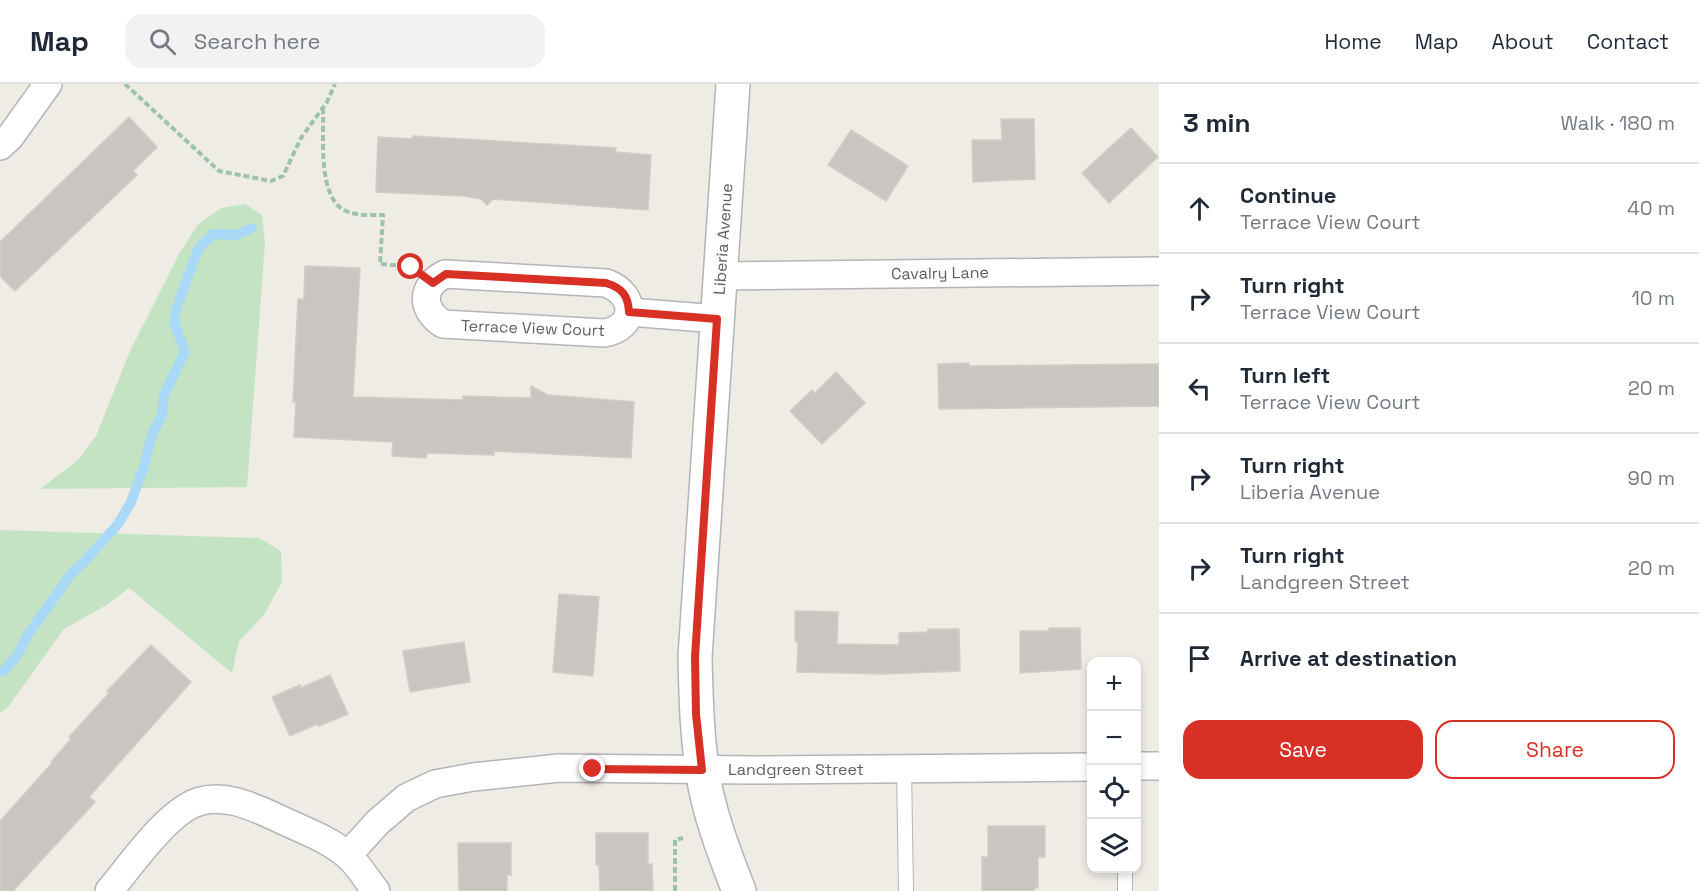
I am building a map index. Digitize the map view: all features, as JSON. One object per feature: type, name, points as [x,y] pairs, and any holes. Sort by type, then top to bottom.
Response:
[{"type":"main road","name":"Liberia Avenue","points":[[733,84],[695,657],[696,714],[702,770],[716,828],[739,891]]},
{"type":"street","points":[[0,146],[10,137],[48,84]]},
{"type":"street","name":"Cavalry Lane","points":[[720,276],[1159,271]]},
{"type":"street","points":[[433,283],[446,274],[606,283],[624,292],[629,312],[717,319]]},
{"type":"street","name":"Terrace View Court","points":[[433,283],[426,297],[428,308],[434,318],[443,324],[604,333],[612,332],[620,327],[629,312]]},
{"type":"street","points":[[1141,766],[1159,766]]},
{"type":"street","name":"Landgreen Street","points":[[348,855],[378,822],[406,798],[435,784],[473,777],[559,768],[702,770],[1087,767]]},
{"type":"street","points":[[108,891],[169,821],[186,807],[200,801],[216,799],[259,809],[315,835],[348,855],[376,891]]},
{"type":"lane","points":[[904,768],[906,891]]},
{"type":"lane","points":[[1125,873],[1125,891]]},
{"type":"path","points":[[125,84],[219,171],[271,181],[283,176],[301,138],[323,107],[335,84]]},
{"type":"path","points":[[323,107],[324,172],[327,189],[334,202],[343,210],[351,213],[383,215],[380,264],[411,267],[433,283]]},
{"type":"path","points":[[675,891],[675,840],[716,828]]},
{"type":"green space","points":[[245,204],[262,215],[265,243],[247,487],[40,489],[77,461],[96,436],[130,351],[178,256],[198,224],[221,208]]},
{"type":"green space","points":[[0,530],[259,538],[281,551],[282,582],[264,615],[239,641],[232,673],[129,588],[108,604],[64,629],[8,707],[0,713]]},
{"type":"building","points":[[129,117],[157,147],[133,171],[137,175],[15,291],[0,276],[0,242]]},
{"type":"building","points":[[1001,119],[1034,119],[1035,179],[973,182],[972,140],[1002,140]]},
{"type":"building","points":[[1131,128],[1158,157],[1109,203],[1082,173]]},
{"type":"building","points":[[851,130],[908,166],[886,201],[828,165]]},
{"type":"building","points":[[412,136],[616,148],[615,152],[651,155],[648,210],[493,199],[487,205],[481,199],[464,196],[376,192],[378,137],[412,139]]},
{"type":"building","points":[[305,266],[360,268],[353,397],[463,400],[463,396],[531,398],[531,386],[548,395],[634,402],[631,458],[494,451],[494,455],[427,453],[426,458],[392,456],[393,442],[294,437],[296,402],[293,402],[298,299],[304,299]]},
{"type":"building","points":[[969,363],[969,366],[1159,364],[1159,406],[939,409],[938,364]]},
{"type":"building","points":[[836,372],[865,403],[822,444],[790,411],[812,390],[815,393]]},
{"type":"building","points":[[559,594],[599,597],[593,676],[553,672]]},
{"type":"building","points":[[795,611],[838,612],[837,644],[899,645],[899,633],[928,632],[928,629],[959,629],[960,671],[883,674],[797,672],[798,642],[795,642]]},
{"type":"building","points":[[1049,628],[1080,628],[1081,669],[1020,673],[1020,631],[1049,631]]},
{"type":"building","points":[[464,642],[470,682],[410,692],[403,651]]},
{"type":"building","points":[[151,645],[191,682],[89,797],[95,802],[13,891],[0,891],[0,821],[52,763],[71,739],[69,737],[109,693],[107,691]]},
{"type":"building","points":[[330,675],[348,714],[290,736],[272,697],[300,685],[301,688]]},
{"type":"building","points":[[988,826],[1045,826],[1045,857],[1038,857],[1038,888],[1034,888],[1034,891],[982,891],[982,857],[988,857]]},
{"type":"building","points":[[596,833],[648,833],[648,865],[652,864],[653,891],[600,891],[599,865],[596,865]]},
{"type":"building","points":[[458,843],[511,843],[511,875],[507,874],[507,891],[459,891]]},
{"type":"waterway","points":[[0,672],[4,671],[18,654],[27,636],[71,574],[118,524],[131,502],[152,435],[162,415],[164,395],[185,352],[174,322],[176,310],[198,249],[213,234],[237,235],[252,228]]},
{"type":"route","points":[[411,267],[433,283],[446,274],[606,283],[624,292],[629,312],[717,319],[695,657],[696,714],[702,770],[593,769]]}]
